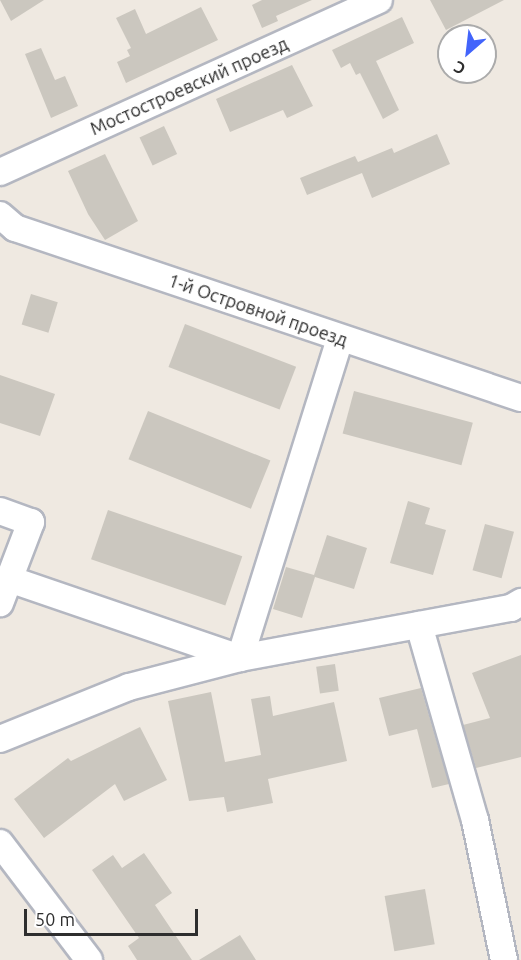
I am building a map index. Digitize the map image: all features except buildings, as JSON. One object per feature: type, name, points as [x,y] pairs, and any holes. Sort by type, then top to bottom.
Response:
[{"type":"street","name":"Мостостроевский проезд","points":[[0,172],[379,0]]},
{"type":"street","name":"1-й Островной проезд","points":[[0,215],[15,228],[521,398]]},
{"type":"street","points":[[240,658],[340,338]]},
{"type":"street","points":[[0,511],[31,522],[0,603]]},
{"type":"street","points":[[9,579],[240,658]]},
{"type":"street","points":[[0,739],[129,687],[240,658],[511,608],[521,602]]},
{"type":"street","points":[[419,625],[475,820],[504,960]]},
{"type":"street","points":[[0,843],[89,960]]}]
